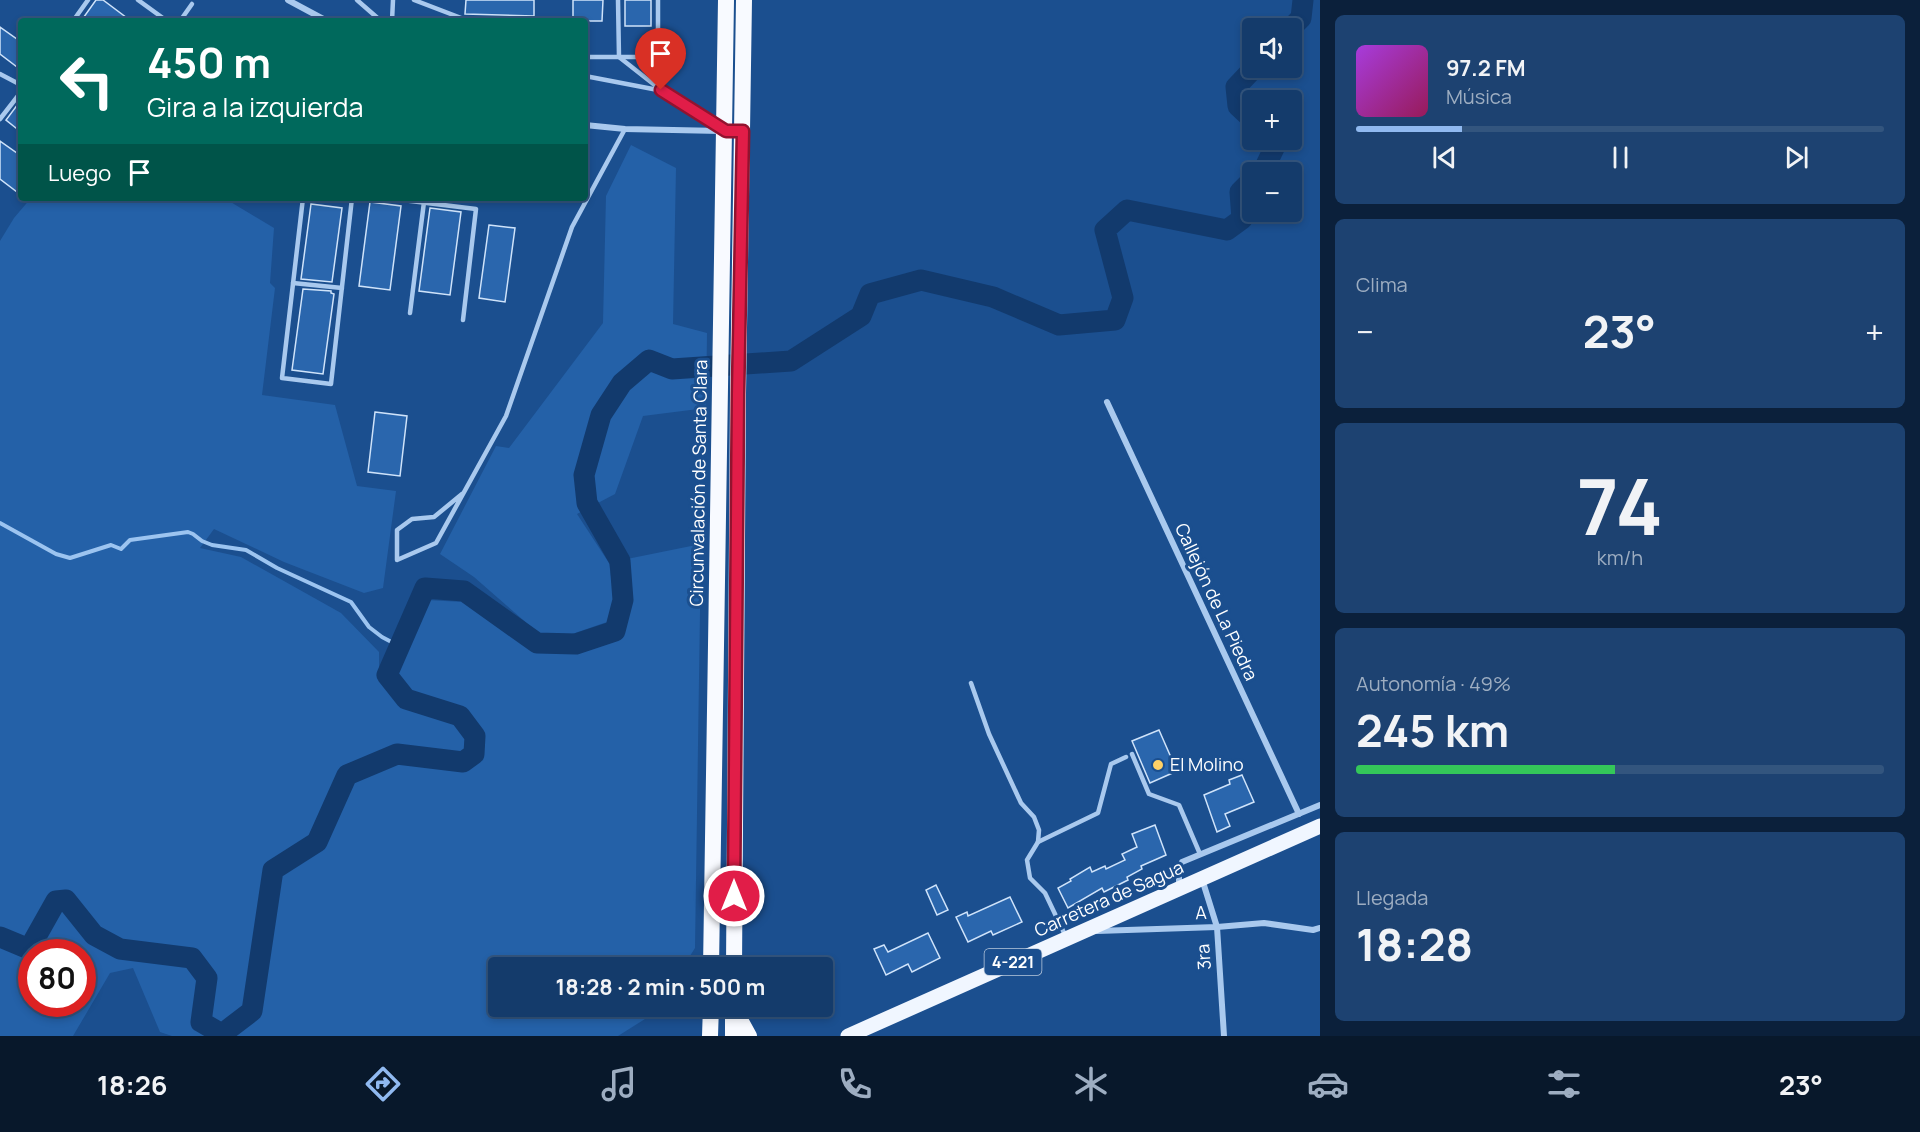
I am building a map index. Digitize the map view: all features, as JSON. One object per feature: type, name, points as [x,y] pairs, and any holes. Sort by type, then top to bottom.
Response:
[{"type":"highway","name":"Circunvalación de Santa Clara","points":[[711,957],[719,397],[726,131],[726,0]]},
{"type":"highway","name":"Circunvalación de Santa Clara","points":[[734,957],[738,394],[744,0]]},
{"type":"highway","points":[[710,1036],[711,1017]]},
{"type":"highway","points":[[733,1036],[734,1017]]},
{"type":"highway","points":[[740,1017],[749,1036]]},
{"type":"main road","name":"Carretera de Sagua","points":[[848,1036],[1320,826]]},
{"type":"street","points":[[288,0],[321,18]]},
{"type":"street","points":[[588,125],[625,129],[743,131]]},
{"type":"street","name":"Callejón de La Piedra","points":[[1107,402],[1299,814]]},
{"type":"street","points":[[1179,889],[1179,868],[1182,862],[1320,805]]},
{"type":"street","name":"3ra","points":[[1202,879],[1217,927],[1224,1036]]},
{"type":"street","name":"A","points":[[1082,932],[1264,923],[1312,930],[1320,928]]},
{"type":"lane","points":[[75,18],[88,0]]},
{"type":"lane","points":[[138,0],[163,18]]},
{"type":"lane","points":[[357,0],[378,18]]},
{"type":"lane","points":[[393,0],[393,18]]},
{"type":"lane","points":[[414,0],[461,18]]},
{"type":"lane","points":[[618,0],[619,57]]},
{"type":"lane","points":[[588,57],[658,57],[658,0]]},
{"type":"lane","points":[[182,18],[192,4]]},
{"type":"lane","points":[[619,57],[661,90],[726,131]]},
{"type":"lane","points":[[0,74],[18,83]]},
{"type":"lane","points":[[588,77],[661,90]]},
{"type":"lane","points":[[0,119],[18,96]]},
{"type":"lane","points":[[588,197],[625,129]]},
{"type":"lane","points":[[303,201],[282,378],[331,384],[352,201]]},
{"type":"lane","points":[[414,201],[476,208],[463,320]]},
{"type":"lane","points":[[462,494],[434,517],[412,519],[397,530],[397,560],[436,543],[506,416],[572,227],[586,201]]},
{"type":"lane","points":[[410,314],[424,202]]},
{"type":"lane","points":[[293,283],[342,288]]},
{"type":"lane","points":[[971,683],[989,734],[1022,803],[1034,817],[1039,830],[1038,842],[1027,860],[1030,878],[1045,893],[1066,939]]},
{"type":"lane","points":[[1132,754],[1149,794],[1179,805],[1200,854]]},
{"type":"lane","points":[[1038,842],[1098,813],[1111,764],[1126,757]]},
{"type":"shaded area","points":[[631,145],[676,168],[673,324],[707,333],[706,408],[643,416],[615,494],[577,514],[609,563],[614,597],[607,622],[572,634],[538,633],[474,577],[440,554],[496,446],[509,448],[603,323],[606,196]]},
{"type":"shaded area","points":[[28,201],[229,201],[274,228],[270,283],[275,288],[262,395],[335,405],[357,486],[396,491],[383,588],[364,593],[284,562],[214,529],[200,548],[241,557],[341,613],[379,652],[379,678],[411,711],[456,723],[483,761],[485,736],[466,713],[410,692],[395,672],[426,600],[463,602],[533,649],[575,650],[618,637],[630,598],[627,559],[701,544],[695,948],[689,957],[488,957],[488,1017],[648,1017],[618,1036],[172,1036],[160,1032],[133,968],[110,973],[96,997],[96,939],[18,939],[18,1017],[84,1017],[73,1036],[0,1036],[0,241],[14,218]]},
{"type":"building","points":[[96,0],[103,0],[127,18],[83,18]]},
{"type":"building","points":[[466,0],[534,0],[534,16],[465,14]]},
{"type":"building","points":[[573,0],[603,0],[602,21],[573,18]]},
{"type":"building","points":[[625,0],[651,0],[651,26],[625,26]]},
{"type":"building","points":[[0,27],[18,40],[18,68],[0,54]]},
{"type":"building","points":[[18,104],[18,130],[6,120]]},
{"type":"building","points":[[0,141],[18,154],[18,193],[0,179]]},
{"type":"building","points":[[370,202],[401,206],[390,290],[359,286]]},
{"type":"building","points":[[311,204],[342,208],[332,282],[301,279]]},
{"type":"building","points":[[430,208],[461,212],[450,295],[419,291]]},
{"type":"building","points":[[489,225],[515,228],[505,302],[479,298]]},
{"type":"building","points":[[303,289],[331,291],[334,294],[323,374],[292,370]]},
{"type":"building","points":[[375,412],[407,416],[400,476],[368,472]]},
{"type":"building","points":[[1159,730],[1177,771],[1150,783],[1132,741]]},
{"type":"building","points":[[1242,775],[1254,802],[1225,814],[1230,826],[1217,832],[1204,795],[1230,784],[1229,780]]},
{"type":"building","points":[[1155,825],[1166,855],[1141,866],[1142,869],[1127,877],[1128,880],[1104,892],[1102,888],[1068,908],[1058,888],[1090,867],[1092,872],[1105,866],[1106,869],[1125,860],[1122,854],[1137,847],[1132,834]]},
{"type":"building","points":[[936,885],[948,910],[937,915],[926,890]]},
{"type":"building","points":[[1010,897],[1022,922],[993,935],[991,931],[968,942],[956,917],[967,912],[968,916]]},
{"type":"building","points":[[928,933],[940,958],[912,972],[908,964],[886,975],[874,949],[884,945],[888,952]]},
{"type":"waterway","points":[[1301,18],[1303,0]]},
{"type":"waterway","points":[[1242,110],[1238,106],[1236,87],[1245,78]]},
{"type":"waterway","points":[[1267,162],[1273,150]]},
{"type":"waterway","points":[[1242,190],[1240,192],[1242,219]]},
{"type":"waterway","points":[[0,937],[29,949],[56,901],[66,900],[94,935],[120,949],[192,958],[207,978],[201,1022],[222,1034],[252,1011],[273,870],[317,842],[347,775],[397,754],[463,762],[474,754],[475,736],[460,716],[406,699],[387,675],[425,588],[464,591],[537,643],[576,644],[615,631],[623,600],[620,561],[587,503],[584,475],[601,415],[622,383],[649,360],[672,369],[791,361],[861,316],[870,294],[921,280],[993,297],[1059,325],[1115,320],[1123,298],[1105,230],[1127,210],[1227,230],[1242,219]]},
{"type":"waterway","points":[[0,523],[56,554],[70,558],[111,545],[121,549],[130,540],[188,532],[212,545],[246,550],[277,568],[351,602],[369,627],[399,646]]},
{"type":"place","name":"El Molino","points":[[1158,765]]},
{"type":"route","points":[[661,90],[726,131],[743,131],[738,394],[734,896]]}]
